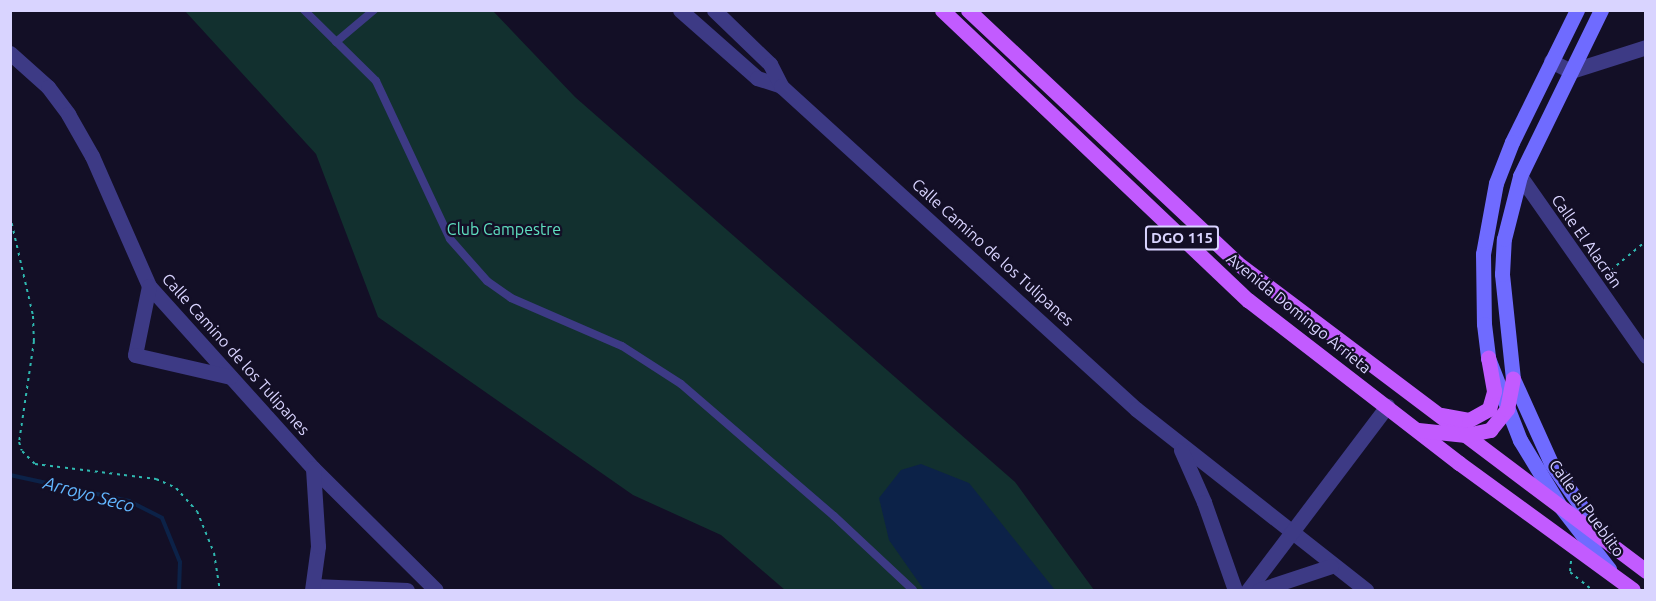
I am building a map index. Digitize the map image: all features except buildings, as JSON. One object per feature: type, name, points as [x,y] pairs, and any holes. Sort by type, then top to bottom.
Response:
[{"type":"main road","name":"Avenida Domingo Arrieta","points":[[942,10],[1248,300],[1633,591]]},
{"type":"main road","name":"Avenida Domingo Arrieta","points":[[968,10],[1237,263],[1646,571]]},
{"type":"main road","name":"Calle al Pueblito","points":[[1577,10],[1512,142],[1487,223],[1482,289],[1488,358],[1507,409],[1540,478],[1616,578]]},
{"type":"main road","name":"Calle al Pueblito","points":[[1601,10],[1520,176],[1504,239],[1502,274],[1514,379],[1551,463],[1604,540]]},
{"type":"main road","points":[[1004,67],[1015,54]]},
{"type":"main road","points":[[1434,413],[1469,420],[1489,409],[1494,391],[1488,358]]},
{"type":"main road","points":[[1418,430],[1466,435],[1490,430],[1507,409],[1514,379]]},
{"type":"main road","points":[[1387,406],[1400,386]]},
{"type":"street","name":"Calle Camino de los Tulipanes","points":[[680,10],[758,78],[781,86]]},
{"type":"street","name":"Calle Camino de los Tulipanes","points":[[714,10],[770,64],[781,86],[1179,447],[1366,591]]},
{"type":"street","points":[[1551,61],[1571,71],[1646,47]]},
{"type":"street","name":"Calle Camino de los Tulipanes","points":[[10,54],[48,87],[68,114],[93,156],[149,286],[313,468],[436,591]]},
{"type":"street","name":"Calle El Alacrán","points":[[1520,176],[1646,356]]},
{"type":"street","points":[[149,286],[135,355],[231,377]]},
{"type":"street","points":[[1248,591],[1290,532],[1387,406]]},
{"type":"street","name":"Calle Camino de los Tulipanes","points":[[1179,447],[1204,502],[1235,591]]},
{"type":"street","points":[[313,468],[318,537],[314,588],[407,591]]},
{"type":"street","points":[[1259,591],[1331,566]]},
{"type":"lane","points":[[304,10],[376,81],[450,239],[487,281],[511,298],[622,346],[681,384],[834,516],[913,591]]},
{"type":"lane","points":[[336,42],[374,10]]},
{"type":"path","points":[[10,216],[33,316],[34,341],[19,442],[22,451],[36,464],[156,479],[176,488],[197,511],[214,553],[220,591]]},
{"type":"path","points":[[1595,282],[1646,241]]},
{"type":"path","points":[[1577,548],[1569,570],[1592,591]]},
{"type":"green space","name":"Club Campestre","points":[[185,11],[493,11],[575,97],[1015,482],[1094,590],[785,590],[721,535],[633,495],[378,317],[316,154]]},
{"type":"water","points":[[921,464],[969,483],[1055,590],[924,590],[889,540],[879,498],[901,470]]},
{"type":"waterway","name":"Arroyo Seco","points":[[10,475],[129,501],[162,518],[180,562],[179,590]]}]
